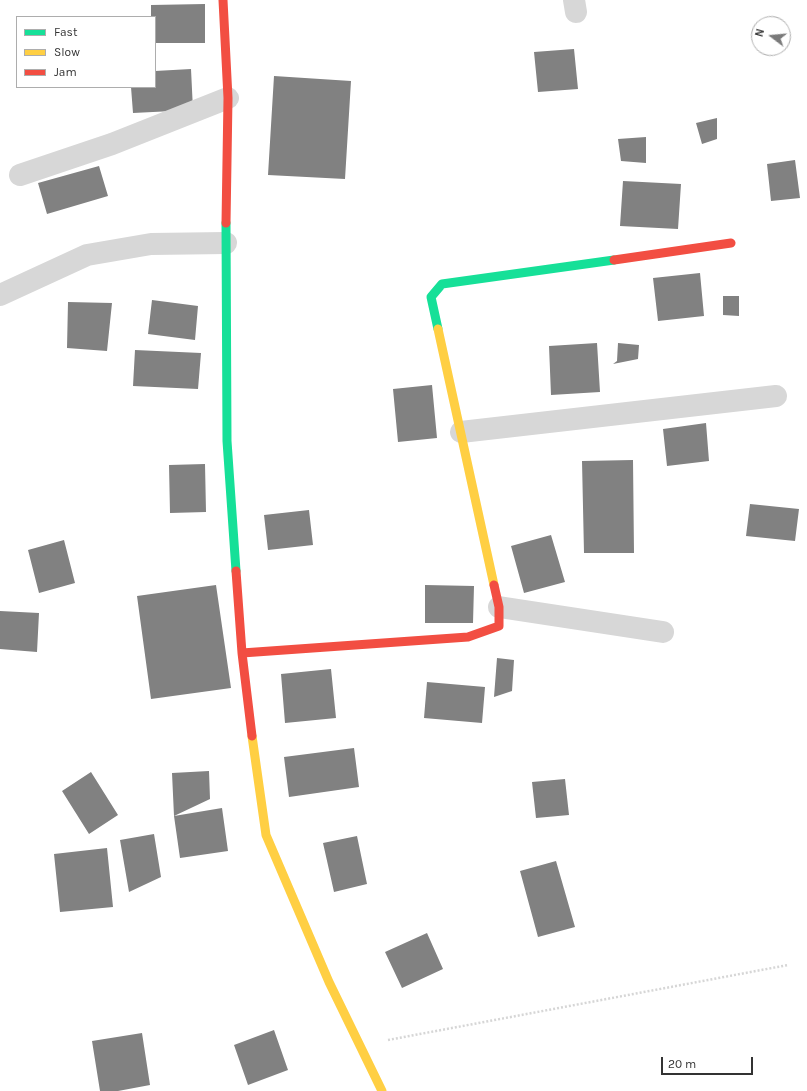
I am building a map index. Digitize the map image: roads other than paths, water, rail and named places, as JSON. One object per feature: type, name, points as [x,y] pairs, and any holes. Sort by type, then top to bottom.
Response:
[{"type":"street","points":[[223,0],[228,98],[226,243],[227,441],[242,653],[266,835],[329,982],[382,1091]]},
{"type":"street","points":[[20,175],[106,147],[228,98]]},
{"type":"street","points":[[0,295],[88,255],[151,244],[226,243]]},
{"type":"street","points":[[242,653],[468,637],[499,626],[499,607],[431,297],[442,284],[731,243]]},
{"type":"street","points":[[461,432],[776,396]]},
{"type":"street","points":[[499,607],[663,632]]}]
